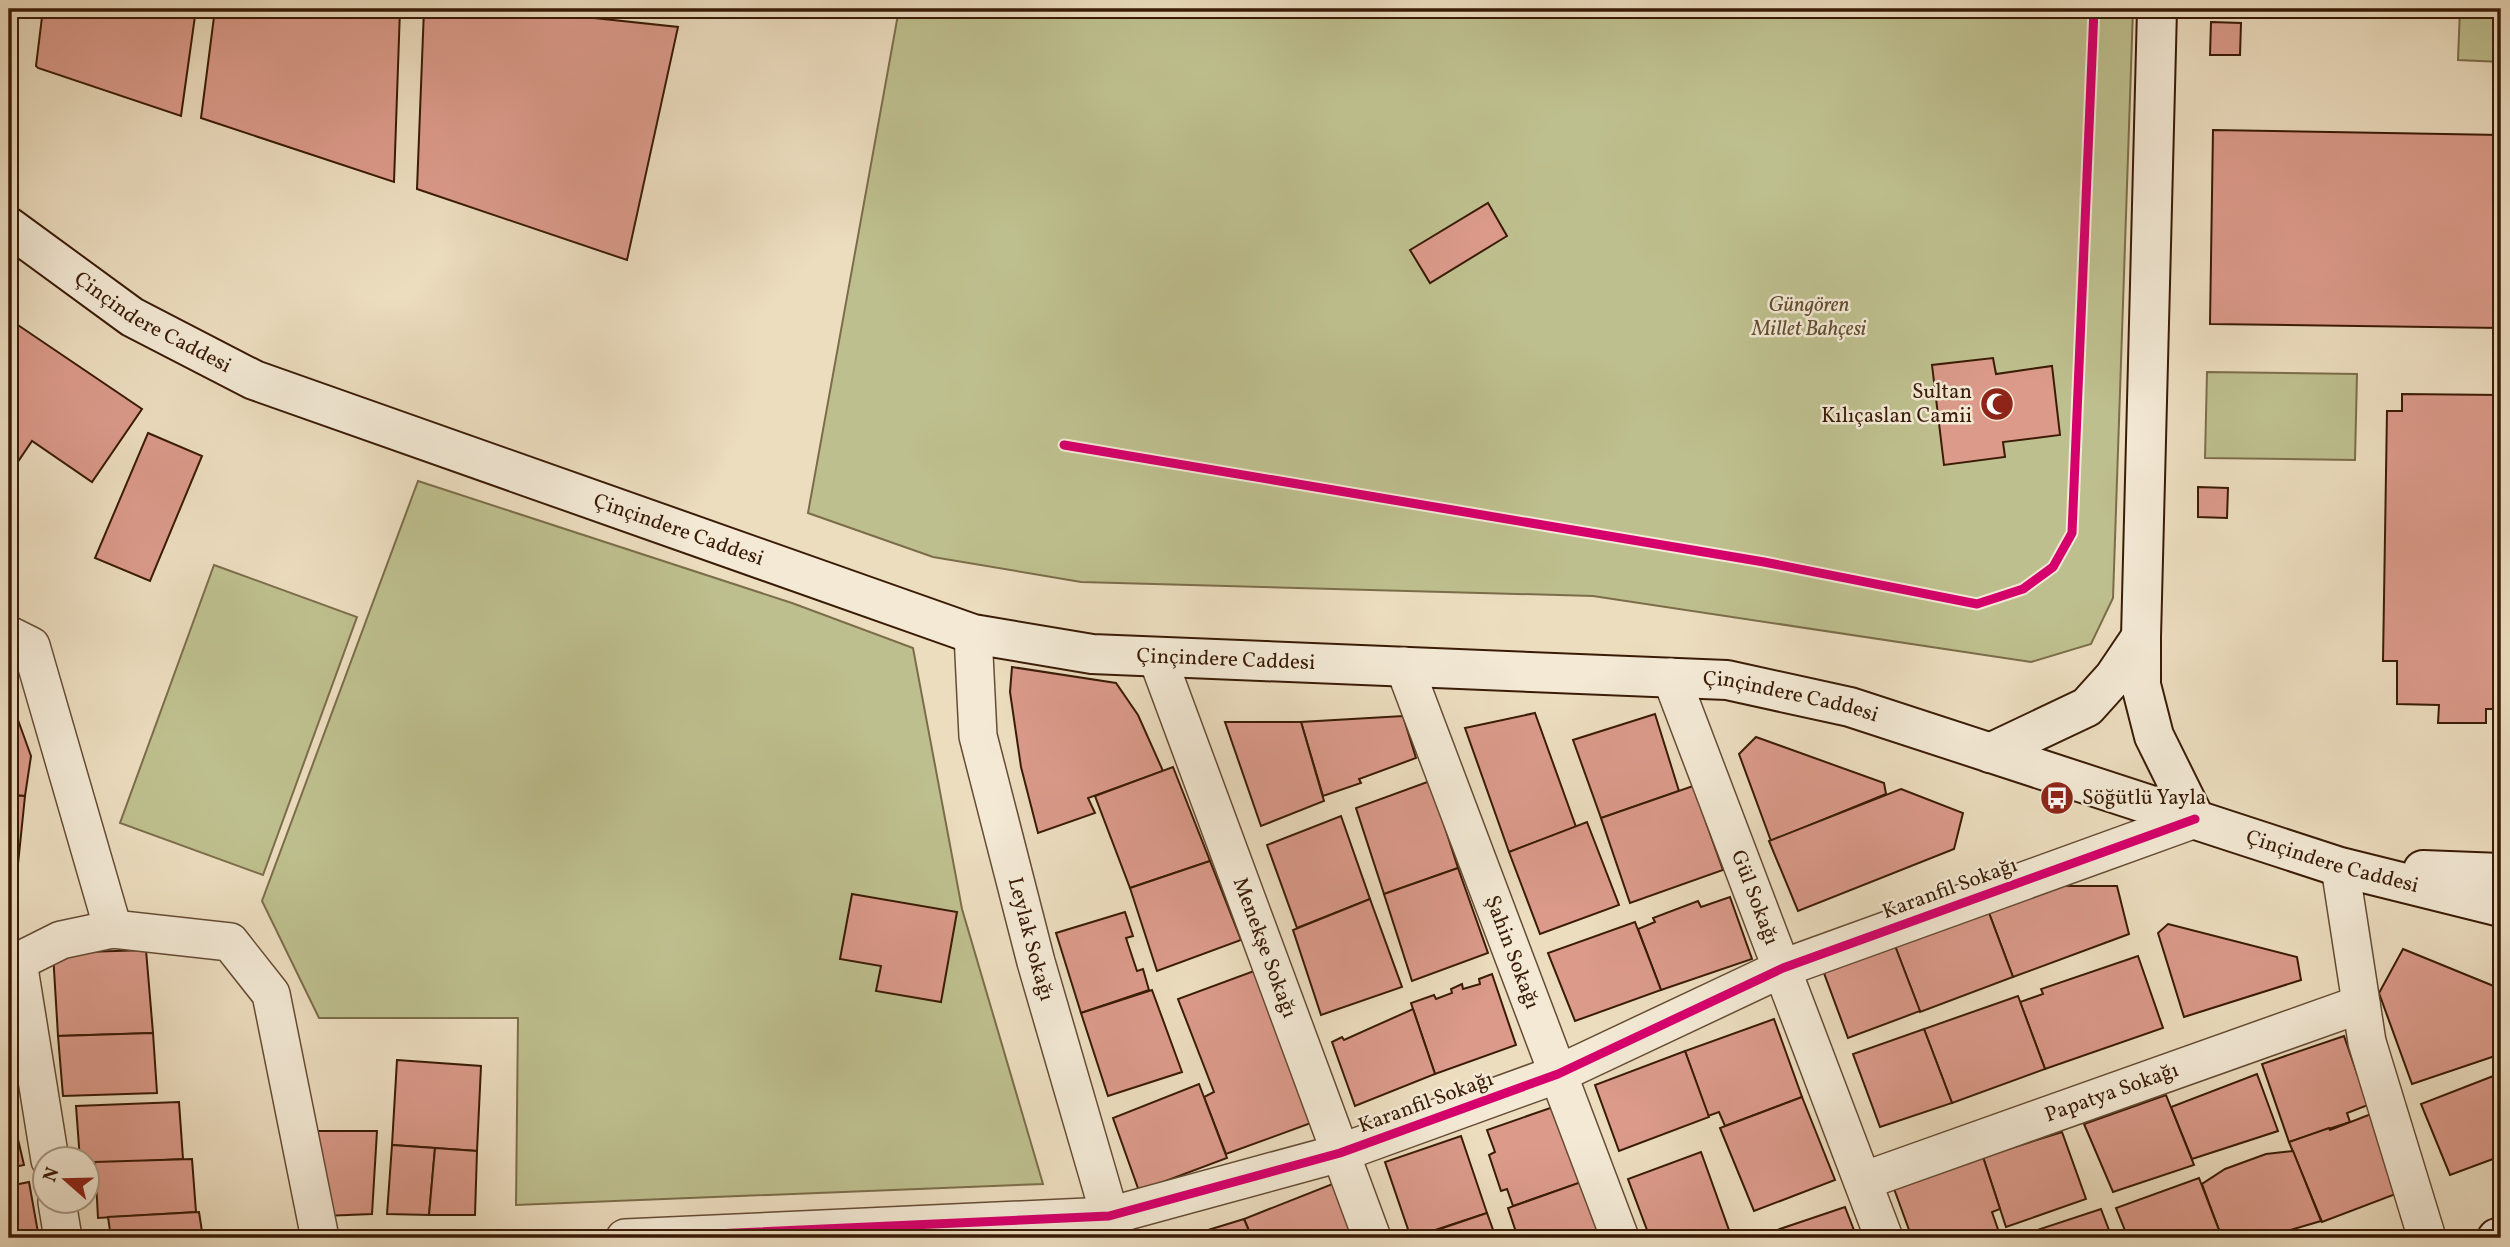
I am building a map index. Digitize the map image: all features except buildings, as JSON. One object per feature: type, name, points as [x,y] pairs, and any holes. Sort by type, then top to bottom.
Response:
[{"type":"main road","points":[[2157,9],[2141,685],[2154,736],[2195,819]]},
{"type":"main road","points":[[9,201],[18,233]]},
{"type":"main road","name":"Çinçindere Caddesi","points":[[18,233],[132,317],[254,380],[973,634],[1092,654],[1727,680],[1850,707],[2340,867],[2501,907]]},
{"type":"main road","points":[[1990,753],[2087,707],[2114,677],[2141,637]]},
{"type":"main road","points":[[2340,867],[2501,873]]},
{"type":"street","name":"Leylak Sokağı","points":[[973,634],[978,736],[1036,962],[1113,1227]]},
{"type":"street","points":[[9,635],[31,646],[113,929]]},
{"type":"street","name":"Menekşe Sokağı","points":[[1157,657],[1372,1238]]},
{"type":"street","name":"Şahin Sokağı","points":[[1404,666],[1620,1238]]},
{"type":"street","name":"Gül Sokağı","points":[[1671,677],[1884,1238]]},
{"type":"street","name":"Karanfil Sokağı","points":[[625,1238],[1113,1227],[1340,1153],[1558,1074],[1783,968],[2195,819]]},
{"type":"street","points":[[2340,867],[2367,1042],[2427,1238]]},
{"type":"street","points":[[48,1146],[14,964],[61,940],[113,929],[230,942],[271,993],[320,1238]]},
{"type":"street","name":"Papatya Sokağı","points":[[1863,1181],[2361,1004]]},
{"type":"street","points":[[59,1216],[63,1238]]},
{"type":"green space","name":"Güngören Millet Bahçesi","points":[[899,9],[2133,9],[2113,598],[2091,644],[2031,662],[1593,596],[1081,582],[933,557],[808,513]]},
{"type":"green space","points":[[2460,9],[2501,9],[2501,62],[2458,60]]},
{"type":"green space","points":[[2207,372],[2357,374],[2355,460],[2205,458]]},
{"type":"green space","points":[[418,481],[792,603],[913,648],[962,909],[1043,1184],[516,1205],[518,1018],[319,1018],[262,901]]},
{"type":"green space","points":[[214,565],[357,617],[263,875],[120,823]]},
{"type":"cycle path","points":[[1064,445],[1764,562],[1977,604],[2023,589],[2053,567],[2072,533],[2094,9]]},
{"type":"cycle path","points":[[625,1238],[1109,1216],[1340,1153],[1558,1074],[1783,968],[2195,819]]},
{"type":"place","name":"Sultan Kılıçaslan Camii","points":[[1997,404]]},
{"type":"place","name":"Söğütlü Yayla","points":[[2057,798]]}]
